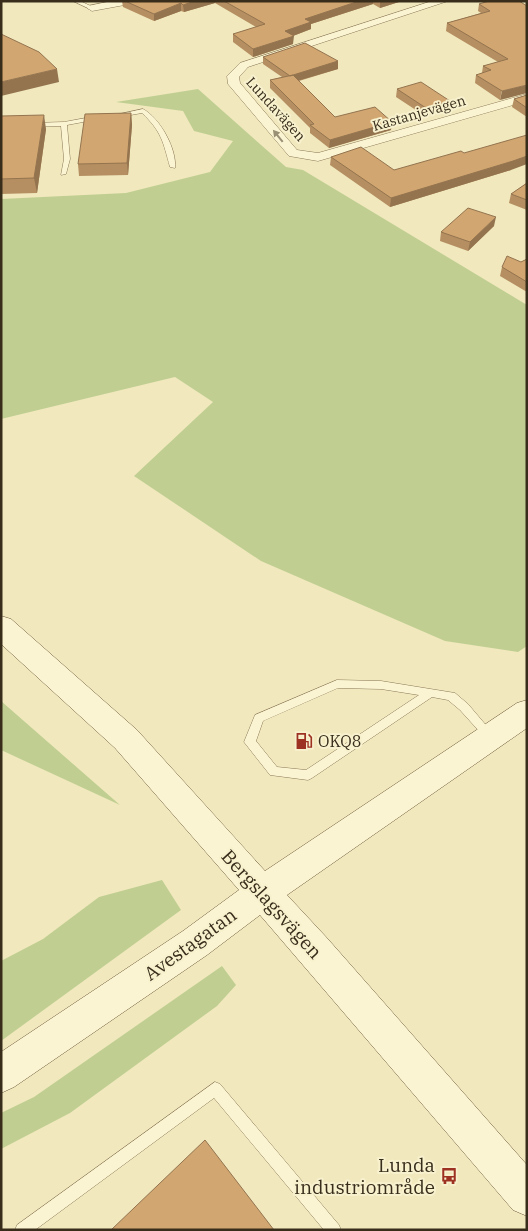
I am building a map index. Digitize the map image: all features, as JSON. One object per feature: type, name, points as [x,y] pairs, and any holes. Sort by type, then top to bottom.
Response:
[{"type":"main road","name":"Bergslagsvägen","points":[[1,627],[126,739],[262,893],[316,950],[527,1196]]},
{"type":"main road","name":"Avestagatan","points":[[1,1074],[194,944],[262,893],[527,712]]},
{"type":"street","points":[[92,8],[130,1]]},
{"type":"street","name":"Lundavägen","points":[[318,157],[294,153],[234,84],[233,76],[244,65],[262,58],[443,1]]},
{"type":"street","name":"Kastanjevägen","points":[[318,157],[527,97]]},
{"type":"lane","points":[[75,1],[92,8]]},
{"type":"lane","points":[[28,125],[64,124],[143,111],[158,124],[173,167]]},
{"type":"lane","points":[[63,174],[67,159],[64,124]]},
{"type":"lane","points":[[429,694],[308,775],[274,772],[250,742],[259,718],[338,684],[381,685],[451,696],[492,737]]},
{"type":"lane","points":[[22,1230],[215,1089],[334,1230]]},
{"type":"green space","points":[[198,89],[286,167],[303,170],[527,305],[527,646],[518,652],[445,641],[261,561],[134,476],[213,402],[175,377],[1,419],[1,199],[126,193],[210,172],[233,141],[194,131],[183,111],[116,102]]},
{"type":"green space","points":[[1,701],[120,805],[1,750]]},
{"type":"green space","points":[[162,880],[181,910],[1,1041],[1,961],[43,939],[99,897]]},
{"type":"green space","points":[[222,966],[236,985],[217,1006],[70,1113],[1,1149],[1,1113],[34,1097]]},
{"type":"building","points":[[125,1],[195,1],[183,5],[181,3],[154,14]]},
{"type":"building","points":[[224,1],[359,1],[305,19],[311,22],[285,31],[294,36],[253,49],[233,34],[265,24]]},
{"type":"building","points":[[489,1],[519,1],[527,6],[527,85],[502,91],[476,75],[491,70],[483,66],[508,59],[447,23],[490,11],[479,4]]},
{"type":"building","points":[[1,34],[39,52],[57,69],[1,82]]},
{"type":"building","points":[[305,43],[338,61],[290,76],[263,57]]},
{"type":"building","points":[[293,75],[335,117],[375,107],[392,122],[330,140],[310,125],[314,124],[270,80]]},
{"type":"building","points":[[421,82],[450,101],[426,108],[397,89]]},
{"type":"building","points":[[527,95],[527,108],[514,99]]},
{"type":"building","points":[[131,113],[127,163],[78,164],[85,114]]},
{"type":"building","points":[[44,115],[34,178],[1,179],[1,116]]},
{"type":"building","points":[[527,135],[527,156],[391,198],[331,157],[361,147],[394,170]]},
{"type":"building","points":[[527,183],[527,200],[511,194]]},
{"type":"building","points":[[468,208],[496,217],[470,242],[441,232]]},
{"type":"building","points":[[507,256],[521,262],[527,259],[527,282],[502,267]]},
{"type":"building","points":[[205,1140],[274,1230],[111,1230]]},
{"type":"place","name":"OKQ8","points":[[304,741]]},
{"type":"place","name":"Lunda industriområde","points":[[449,1176]]}]
